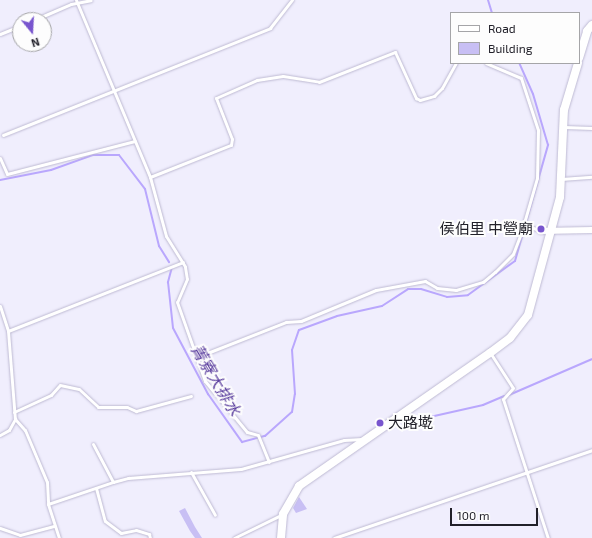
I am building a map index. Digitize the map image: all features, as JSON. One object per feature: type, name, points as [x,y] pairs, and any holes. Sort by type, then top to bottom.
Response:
[{"type":"street","points":[[580,55],[587,31],[592,25]]},
{"type":"street","points":[[281,538],[283,514],[299,486],[364,438],[490,353],[510,338],[528,315],[552,233],[561,179],[563,127],[578,64]]},
{"type":"street","points":[[541,231],[552,233],[592,230]]},
{"type":"lane","points":[[76,0],[150,177],[166,236],[183,262],[187,279],[177,302],[205,381],[247,432],[258,435],[264,446],[269,462]]},
{"type":"lane","points":[[52,12],[71,4],[79,5],[91,0]]},
{"type":"lane","points":[[3,135],[270,28],[292,0]]},
{"type":"lane","points":[[0,34],[12,29]]},
{"type":"lane","points":[[150,177],[231,145],[232,139],[216,98],[257,80],[283,76],[319,82],[395,52],[416,98],[420,100],[434,96],[442,88],[455,64]]},
{"type":"lane","points":[[197,357],[286,322],[301,321],[376,290],[424,282],[446,291],[456,290],[483,282],[512,254],[524,225],[537,178],[538,130],[521,78],[488,64]]},
{"type":"lane","points":[[563,127],[592,128]]},
{"type":"lane","points":[[0,158],[7,174],[135,141]]},
{"type":"lane","points":[[561,179],[592,177]]},
{"type":"lane","points":[[524,225],[541,231]]},
{"type":"lane","points":[[8,331],[183,262]]},
{"type":"lane","points":[[0,306],[8,331],[15,419],[24,430],[46,482],[48,504],[59,538]]},
{"type":"lane","points":[[490,353],[514,388],[503,399],[526,474],[548,538]]},
{"type":"lane","points":[[14,412],[51,395],[60,385],[79,389],[98,407],[136,411],[191,396]]},
{"type":"lane","points":[[0,435],[9,430],[15,419]]},
{"type":"lane","points":[[48,504],[113,482],[191,472],[241,469],[344,440],[364,438]]},
{"type":"lane","points":[[93,444],[113,482]]},
{"type":"lane","points":[[334,538],[526,474],[592,450]]},
{"type":"lane","points":[[191,472],[214,515]]},
{"type":"lane","points":[[96,488],[105,521],[121,533],[136,530],[149,534],[150,538]]},
{"type":"lane","points":[[234,538],[283,514]]},
{"type":"lane","points":[[0,528],[20,535],[54,526]]},
{"type":"building","points":[[299,497],[307,509],[296,513],[293,508]]},
{"type":"building","points":[[185,508],[202,538],[195,538],[190,531],[179,511]]},
{"type":"waterway","name":"菁寮大排水","points":[[488,0],[492,12]]},
{"type":"waterway","name":"菁寮大排水","points":[[172,267],[168,282],[173,328],[208,394],[242,442],[265,436],[292,412],[295,394],[292,350],[299,330],[337,316],[382,306],[408,289],[421,289],[447,297],[468,295],[515,261],[548,145],[533,94],[519,64]]},
{"type":"waterway","name":"菁寮大排水","points":[[0,180],[51,170],[93,155],[119,155],[145,189],[159,246],[169,262]]},
{"type":"waterway","points":[[509,395],[592,359]]},
{"type":"waterway","points":[[412,421],[483,405],[504,396]]},
{"type":"place","name":"侯伯里 中營廟","points":[[541,229]]},
{"type":"place","name":"大路墘","points":[[380,423]]}]
